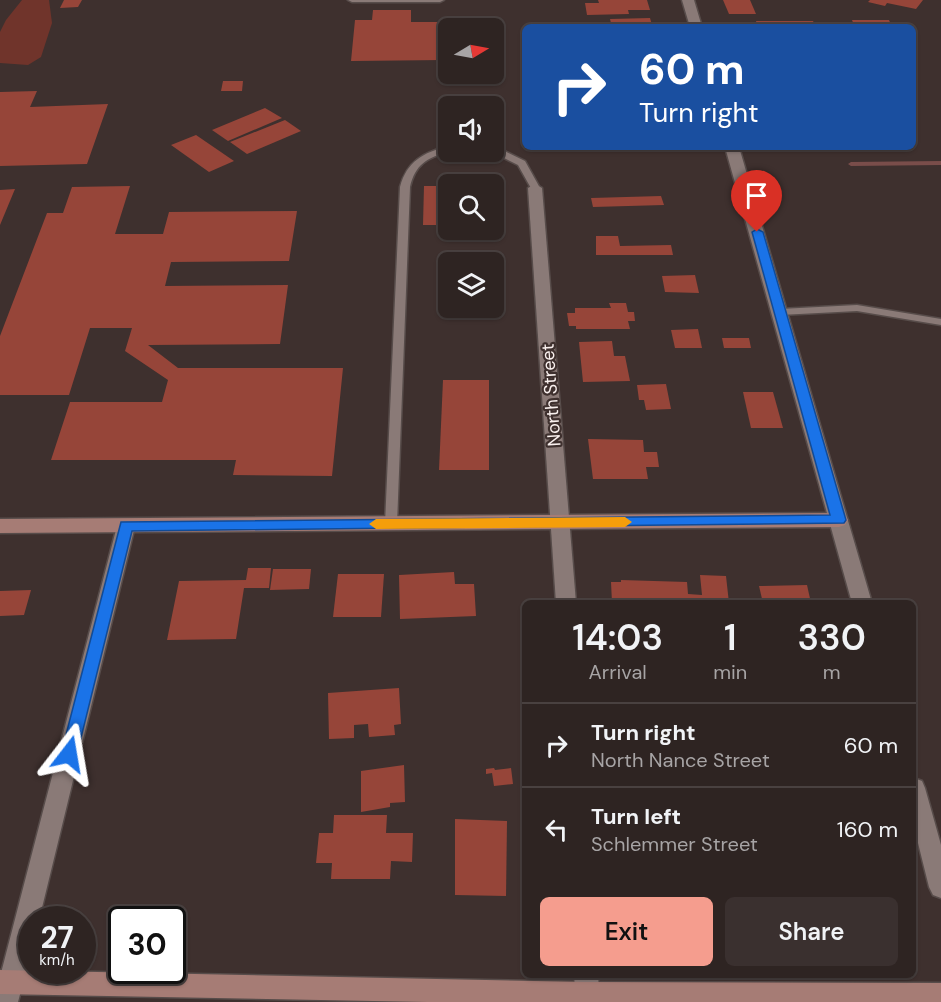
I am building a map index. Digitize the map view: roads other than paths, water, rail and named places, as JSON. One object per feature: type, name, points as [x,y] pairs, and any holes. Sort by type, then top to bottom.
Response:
[{"type":"street","points":[[687,0],[695,24]]},
{"type":"street","points":[[733,150],[861,600]]},
{"type":"street","name":"North Street","points":[[535,188],[566,600]]},
{"type":"street","points":[[0,526],[839,520]]},
{"type":"street","points":[[126,526],[6,989],[284,986],[941,995]]},
{"type":"street","points":[[916,795],[941,887]]},
{"type":"lane","points":[[351,0],[440,0]]},
{"type":"lane","points":[[391,524],[405,187],[407,172],[425,155],[438,152]]},
{"type":"lane","points":[[504,154],[522,163],[535,188]]},
{"type":"lane","points":[[780,312],[857,308],[941,322]]},
{"type":"waterway","points":[[851,164],[941,163]]}]
